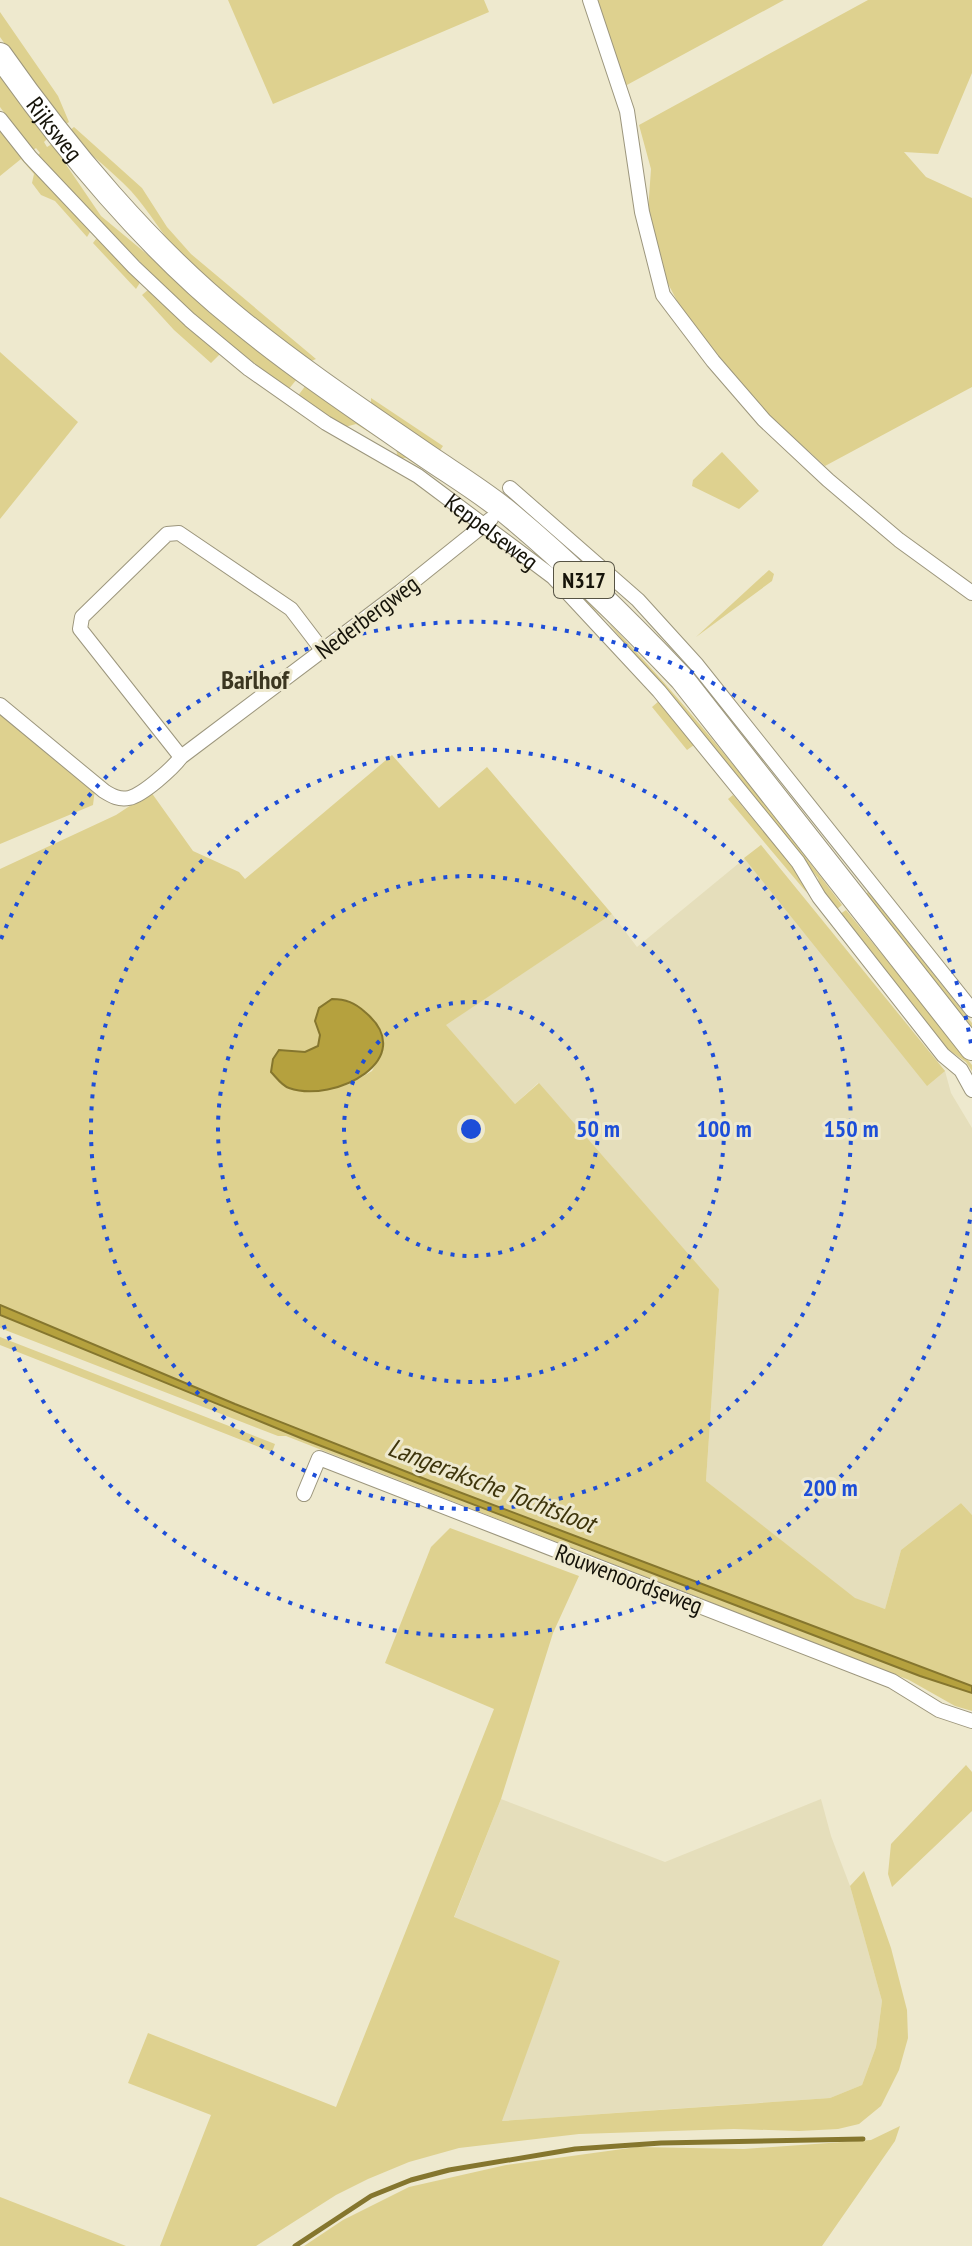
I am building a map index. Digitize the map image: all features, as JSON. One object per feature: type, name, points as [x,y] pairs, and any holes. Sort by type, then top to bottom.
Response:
[{"type":"main road","name":"Rijksweg","points":[[0,55],[58,135],[114,197]]},
{"type":"main road","name":"Keppelseweg","points":[[114,197],[166,255],[225,308],[309,373],[499,507],[645,624],[682,679],[972,1048]]},
{"type":"street","points":[[590,0],[627,111],[642,212],[663,295],[713,361],[764,420],[824,477],[889,532],[972,593]]},
{"type":"street","name":"Rijksweg","points":[[0,119],[30,157]]},
{"type":"street","name":"Keppelseweg","points":[[30,157],[134,267],[190,320],[249,369],[326,423],[418,476],[499,507],[553,577],[659,691],[798,862],[819,897],[943,1055],[961,1070],[972,1090]]},
{"type":"street","points":[[289,397],[309,373]]},
{"type":"street","name":"Nederbergweg","points":[[0,705],[104,791],[117,798],[132,798],[174,767],[181,757],[323,651],[499,507]]},
{"type":"street","points":[[181,757],[80,629],[82,617],[167,534],[179,533],[291,609],[323,651]]},
{"type":"street","name":"Keppelseweg","points":[[645,624],[697,665],[972,1010]]},
{"type":"street","name":"Rouwenoordseweg","points":[[304,1494],[319,1458],[892,1681],[939,1710],[972,1721]]},
{"type":"shaded area","points":[[228,0],[484,0],[489,12],[273,104]]},
{"type":"shaded area","points":[[598,0],[784,0],[625,86]]},
{"type":"shaded area","points":[[868,0],[972,0],[972,73],[938,154],[904,152],[926,177],[972,198],[972,387],[825,466],[738,387],[687,320],[664,276],[648,211],[651,169],[639,125]]},
{"type":"shaded area","points":[[0,12],[58,96],[69,122],[63,126],[0,37]]},
{"type":"shaded area","points":[[0,71],[48,138],[44,142],[47,147],[52,144],[101,216],[297,379],[288,390],[183,306],[37,156],[40,153],[36,148],[32,151],[0,107]]},
{"type":"shaded area","points":[[0,125],[90,232],[87,237],[55,201],[41,195],[32,183],[34,174],[21,159],[0,176]]},
{"type":"shaded area","points":[[74,127],[142,188],[167,227],[191,254],[316,359],[309,362],[177,251],[131,191],[69,131]]},
{"type":"shaded area","points":[[96,239],[102,241],[141,281],[136,289],[93,243]]},
{"type":"shaded area","points":[[149,289],[220,354],[211,363],[174,330],[142,295]]},
{"type":"shaded area","points":[[0,352],[78,422],[0,519]]},
{"type":"shaded area","points":[[306,385],[423,466],[421,468],[406,458],[398,458],[396,449],[356,424],[345,427],[297,397]]},
{"type":"shaded area","points":[[371,398],[443,446],[439,452],[377,408],[371,403]]},
{"type":"shaded area","points":[[722,452],[759,491],[739,509],[692,486],[693,480]]},
{"type":"shaded area","points":[[535,552],[578,592],[603,617],[533,554]]},
{"type":"shaded area","points":[[769,570],[774,574],[772,581],[696,637]]},
{"type":"shaded area","points":[[608,622],[697,721],[842,905],[837,909],[821,890],[818,878]]},
{"type":"shaded area","points":[[659,701],[694,745],[687,750],[652,707]]},
{"type":"shaded area","points":[[0,710],[95,789],[93,805],[0,844]]},
{"type":"shaded area","points":[[392,755],[439,808],[487,767],[612,914],[446,1025],[515,1104],[539,1083],[719,1289],[706,1481],[855,1598],[885,1609],[901,1550],[961,1503],[972,1515],[972,1686],[430,1481],[235,1404],[0,1305],[0,869],[116,815],[151,792],[193,851],[239,872],[245,879]],"holes":[[[319,1008],[383,1050],[372,1071],[350,1084],[322,1091],[288,1088],[271,1072],[279,1050],[306,1052],[318,1046],[320,1035],[315,1021]]]},
{"type":"shaded area","points":[[733,795],[798,873],[807,893],[728,799]]},
{"type":"shaded area","points":[[761,845],[945,1071],[951,1093],[972,1128],[972,1515],[961,1503],[901,1550],[885,1609],[855,1599],[706,1481],[719,1289],[538,1083],[515,1104],[445,1025],[612,914],[637,947]]},
{"type":"shaded area","points":[[761,845],[945,1071],[927,1086],[744,858]]},
{"type":"shaded area","points":[[868,892],[972,1023],[972,1031],[865,895]]},
{"type":"shaded area","points":[[846,910],[972,1065],[972,1071],[966,1062],[949,1050],[840,914]]},
{"type":"shaded area","points":[[332,999],[358,1006],[380,1029],[383,1046],[377,1061],[365,1074],[328,1089],[307,1091],[286,1087],[271,1072],[273,1059],[279,1050],[305,1052],[318,1046],[320,1035],[315,1021],[319,1008]]},
{"type":"shaded area","points":[[0,1305],[235,1404],[430,1481],[972,1686],[972,1693],[920,1676],[303,1439],[0,1315]]},
{"type":"shaded area","points":[[0,1315],[303,1439],[920,1676],[972,1693],[972,1711],[955,1706],[909,1680],[286,1436],[278,1436],[0,1328]]},
{"type":"shaded area","points":[[0,1337],[275,1444],[272,1452],[0,1345]]},
{"type":"shaded area","points":[[450,1528],[579,1576],[553,1633],[501,1799],[454,1917],[560,1961],[502,2121],[830,2098],[862,2085],[876,2047],[882,2001],[850,1886],[864,1871],[891,1948],[907,2010],[908,2038],[899,2070],[881,2106],[859,2124],[838,2129],[799,2131],[734,2129],[579,2134],[459,2148],[409,2162],[368,2179],[336,2195],[256,2246],[160,2246],[211,2115],[128,2083],[148,2033],[336,2107],[494,1709],[385,1663],[431,1547]]},
{"type":"shaded area","points":[[966,1765],[972,1772],[972,1811],[892,1887],[888,1874],[891,1844]]},
{"type":"shaded area","points":[[501,1799],[665,1862],[821,1799],[850,1886],[882,2001],[876,2047],[862,2085],[830,2098],[501,2121],[560,1961],[454,1918]]},
{"type":"shaded area","points":[[900,2126],[895,2141],[822,2246],[304,2246],[343,2220],[409,2187],[506,2165],[637,2147],[744,2149],[871,2140]]},
{"type":"shaded area","points":[[0,2197],[126,2246],[0,2246]]},
{"type":"waterway","points":[[295,2246],[371,2196],[411,2180],[449,2170],[575,2149],[661,2143],[863,2139]]},
{"type":"district","name":"Barlhof","points":[[255,679]]},
{"type":"water label","name":"Langeraksche Tochtsloot","points":[[492,1485]]}]
